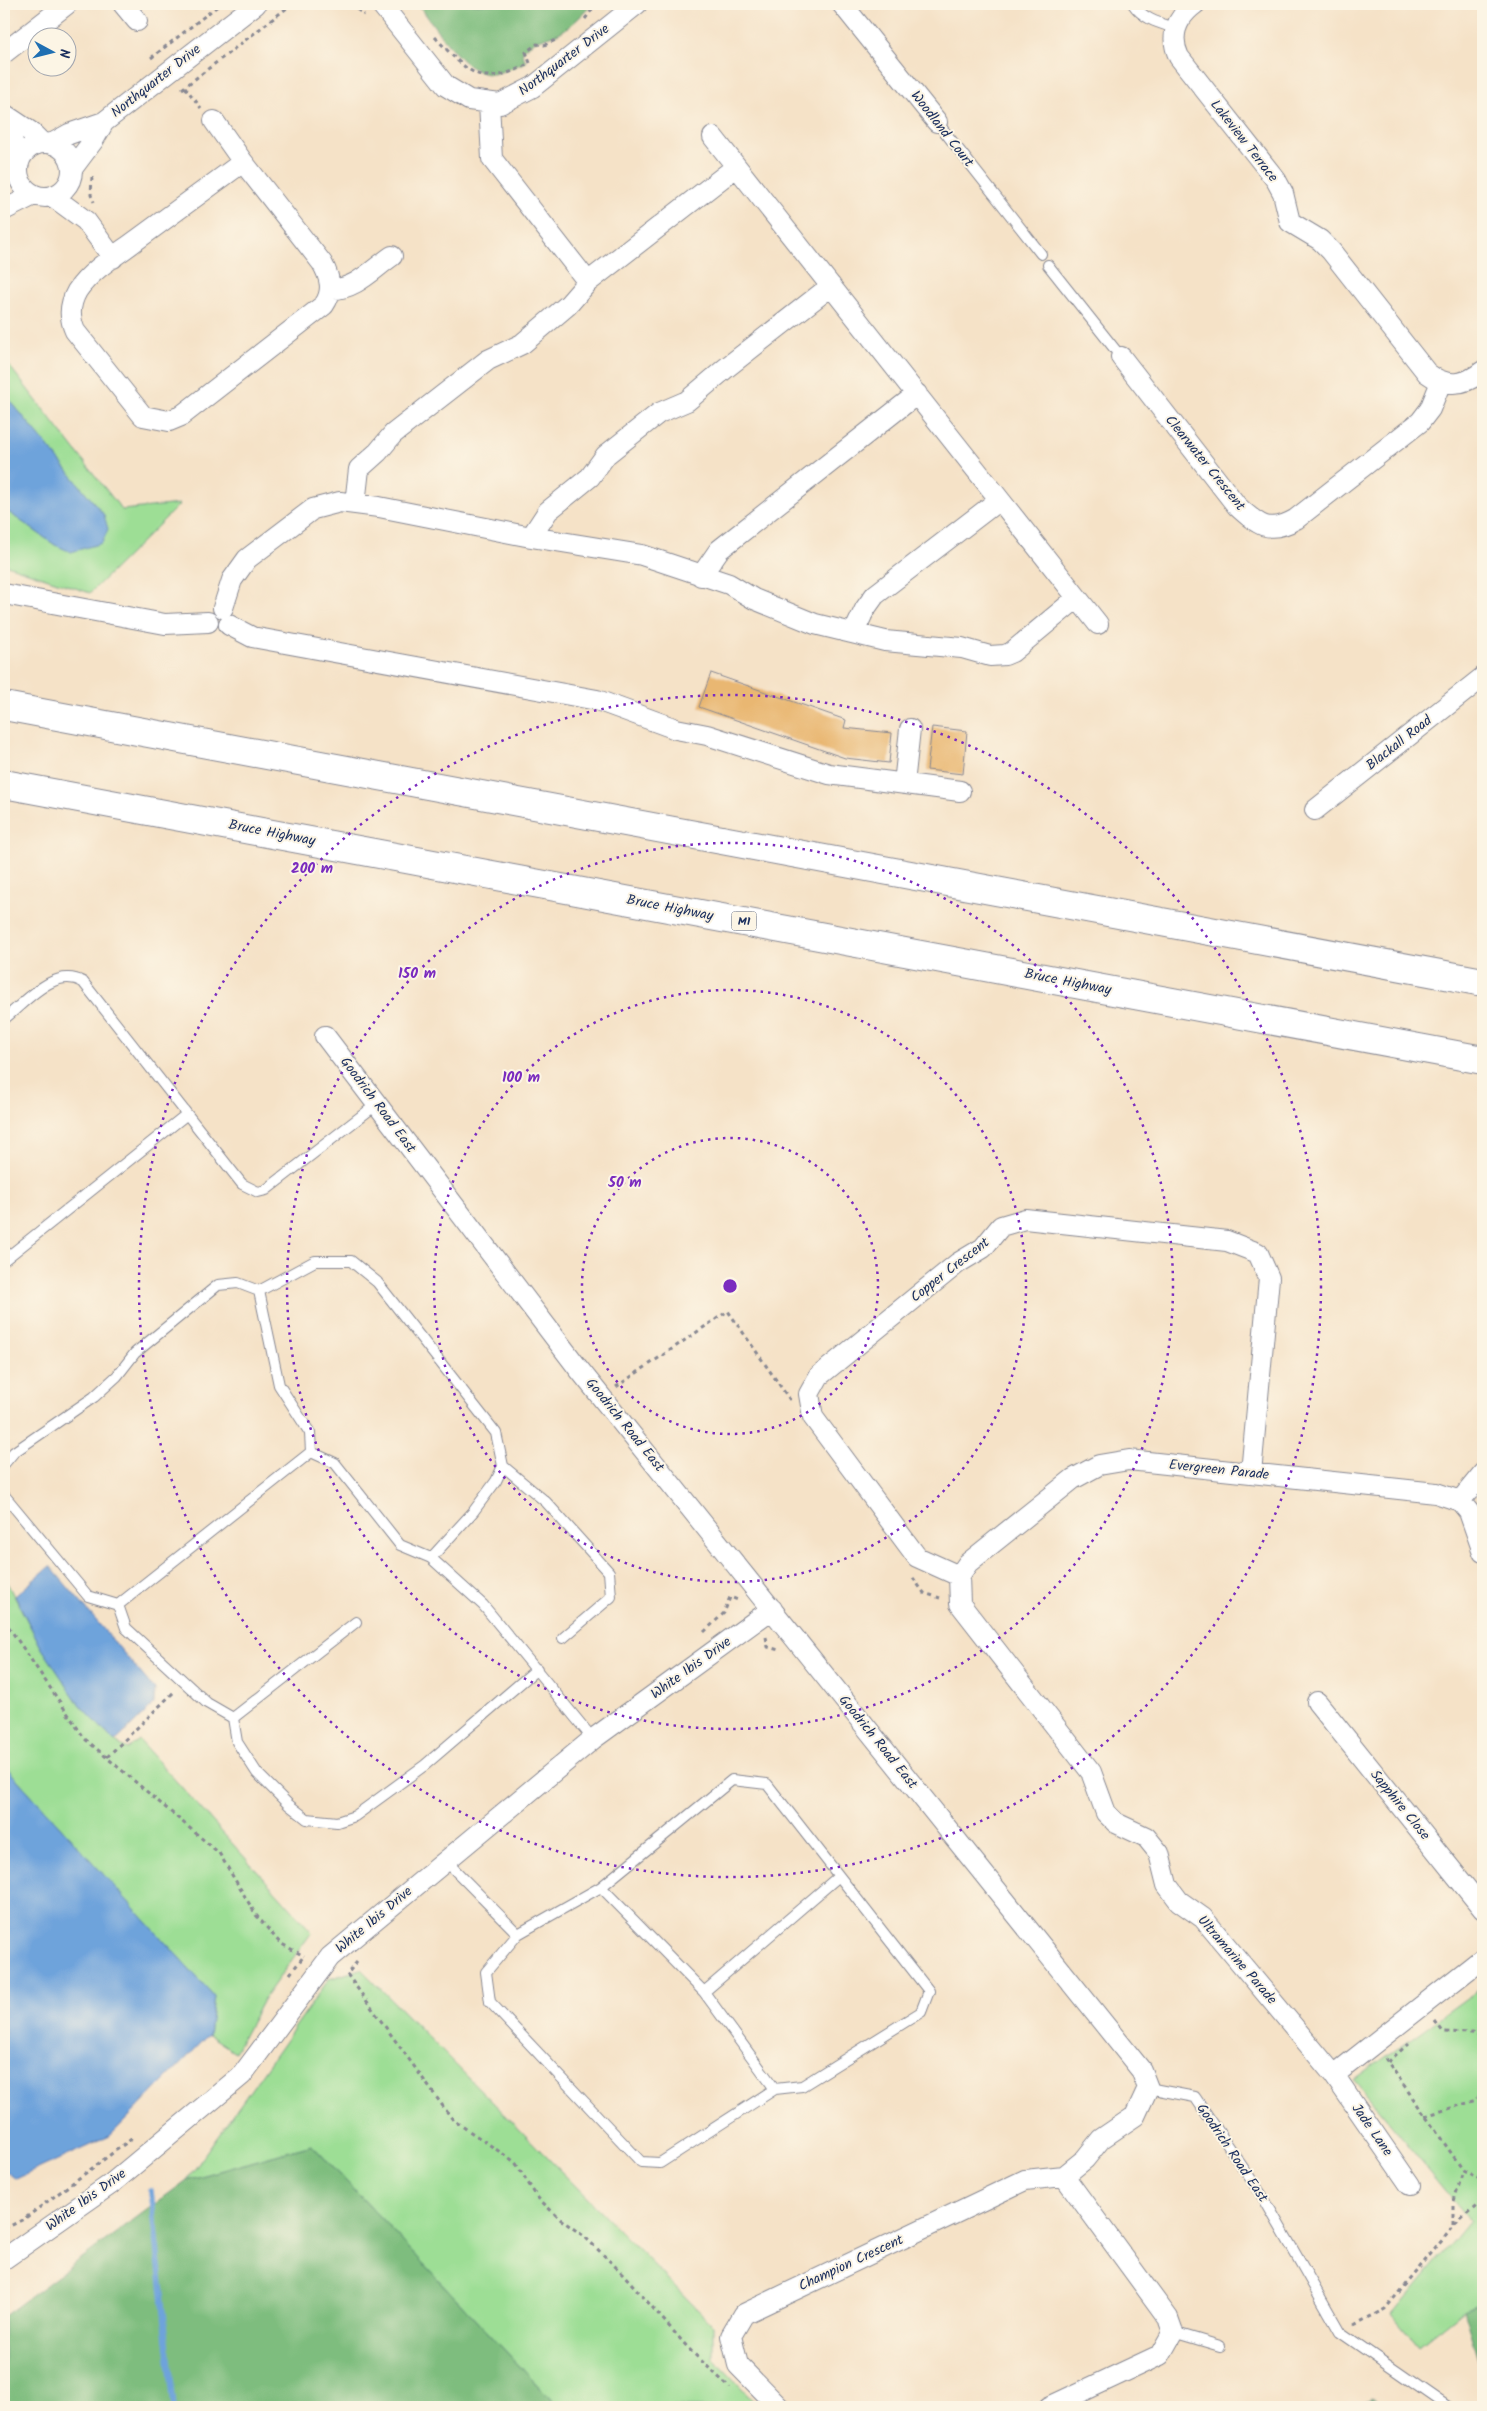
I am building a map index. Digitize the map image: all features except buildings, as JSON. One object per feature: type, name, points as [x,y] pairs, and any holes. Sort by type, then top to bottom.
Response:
[{"type":"highway","points":[[4,706],[1483,982]]},
{"type":"highway","name":"Bruce Highway","points":[[4,784],[1483,1060]]},
{"type":"street","points":[[4,53],[66,4]]},
{"type":"street","points":[[123,4],[137,21]]},
{"type":"street","name":"Northquarter Drive","points":[[47,144],[104,122],[256,4]]},
{"type":"street","name":"Northquarter Drive","points":[[381,4],[446,86],[469,100],[489,104],[500,104],[512,100],[533,87],[637,4]]},
{"type":"street","name":"Woodland Court","points":[[842,4],[937,122]]},
{"type":"street","points":[[1175,28],[1181,17],[1195,4]]},
{"type":"street","name":"Lakeview Terrace","points":[[1175,28],[1175,48],[1179,57],[1276,180],[1283,193],[1290,222],[1320,240],[1427,373],[1440,382]]},
{"type":"street","points":[[489,104],[492,159],[588,282]]},
{"type":"street","points":[[4,114],[47,144],[66,153],[85,217],[113,258]]},
{"type":"street","points":[[4,121],[19,164],[22,184],[85,217]]},
{"type":"street","points":[[214,121],[322,263],[328,274],[331,289],[329,298],[324,305],[181,416],[169,422],[143,416],[76,331],[70,320],[71,306],[84,282],[113,258],[244,162]]},
{"type":"street","name":"Northquarter Drive","points":[[71,175],[104,122]]},
{"type":"street","points":[[713,137],[1098,624]]},
{"type":"street","points":[[4,184],[29,148],[47,144]]},
{"type":"street","points":[[355,504],[359,469],[378,452],[393,434],[488,360],[522,344],[568,305],[588,282],[736,167]]},
{"type":"street","points":[[4,210],[65,188],[71,175]]},
{"type":"street","points":[[331,289],[342,290],[351,286],[392,256]]},
{"type":"street","points":[[531,537],[548,511],[590,477],[606,455],[659,413],[687,401],[831,286]]},
{"type":"street","name":"Clearwater Crescent","points":[[1121,357],[1237,506],[1261,525],[1272,528],[1283,527],[1296,519],[1420,422],[1430,409],[1440,382]]},
{"type":"street","points":[[1440,382],[1453,385],[1464,383],[1483,371]]},
{"type":"street","points":[[701,576],[719,550],[917,394]]},
{"type":"street","points":[[854,632],[865,609],[876,595],[999,500]]},
{"type":"street","points":[[4,594],[165,624],[208,622],[213,628],[220,630],[226,616],[232,580],[248,559],[313,509],[331,503],[355,504],[531,537],[642,555],[736,587],[747,596],[815,624],[885,641],[962,648],[981,655],[997,657],[1012,652],[1077,598]]},
{"type":"street","points":[[226,616],[252,637],[597,700],[676,729],[707,735],[809,769],[854,779],[960,791]]},
{"type":"street","name":"Blackall Road","points":[[1315,810],[1483,677]]},
{"type":"street","points":[[904,784],[910,728]]},
{"type":"street","name":"Goodrich Road East","points":[[326,1036],[578,1368],[603,1396],[1141,2070],[1148,2088]]},
{"type":"street","name":"Copper Crescent","points":[[959,1576],[918,1557],[813,1417],[809,1394],[818,1376],[958,1263],[983,1248],[1001,1226],[1025,1219],[1228,1241],[1258,1253],[1269,1278],[1251,1473]]},
{"type":"street","name":"Evergreen Parade","points":[[959,1576],[968,1563],[1072,1478],[1099,1465],[1129,1460],[1436,1493],[1460,1501]]},
{"type":"street","points":[[1483,1472],[1460,1501],[1469,1512],[1483,1552]]},
{"type":"street","points":[[959,1576],[960,1604]]},
{"type":"street","name":"Ultramarine Parade","points":[[960,1604],[1091,1772],[1106,1813],[1116,1824],[1146,1837],[1159,1853],[1167,1885],[1179,1902],[1203,1918],[1334,2075]]},
{"type":"street","name":"White Ibis Drive","points":[[4,2259],[111,2184],[242,2075],[330,1957],[592,1739],[772,1609]]},
{"type":"street","name":"Sapphire Close","points":[[1317,1702],[1483,1908]]},
{"type":"street","points":[[1334,2075],[1483,1958]]},
{"type":"street","name":"Jade Lane","points":[[1334,2075],[1410,2185]]},
{"type":"street","points":[[1049,2407],[1160,2355],[1173,2332],[1168,2318],[1064,2176],[1085,2159],[1101,2139],[1135,2116],[1148,2088]]},
{"type":"street","name":"Champion Crescent","points":[[779,2407],[738,2365],[731,2336],[744,2314],[1025,2180],[1064,2176]]},
{"type":"lane","points":[[1133,4],[1141,14],[1155,22],[1175,28]]},
{"type":"lane","name":"Woodland Court","points":[[937,122],[1041,254]]},
{"type":"lane","name":"Clearwater Crescent","points":[[1048,265],[1121,357]]},
{"type":"lane","points":[[4,1019],[53,980],[66,977],[83,982],[242,1184],[258,1192],[266,1190],[378,1104]]},
{"type":"lane","points":[[4,1260],[187,1114]]},
{"type":"lane","points":[[4,1464],[14,1452],[94,1397],[118,1376],[134,1353],[218,1286],[238,1283],[259,1290],[315,1260],[351,1261],[377,1282],[496,1433],[503,1466],[496,1481],[473,1512],[431,1558]]},
{"type":"lane","points":[[259,1290],[279,1385],[310,1433],[311,1452]]},
{"type":"lane","points":[[311,1452],[335,1463],[400,1545],[431,1558],[483,1606],[537,1669],[592,1739]]},
{"type":"lane","points":[[118,1605],[311,1452]]},
{"type":"lane","points":[[503,1466],[546,1502],[609,1572],[611,1597],[563,1638]]},
{"type":"lane","points":[[4,1495],[88,1596],[118,1605]]},
{"type":"lane","points":[[118,1605],[126,1628],[186,1681],[207,1703],[233,1718]]},
{"type":"lane","points":[[233,1718],[356,1622]]},
{"type":"lane","points":[[233,1718],[237,1742],[257,1774],[307,1819],[337,1822],[355,1816],[425,1765],[537,1669]]},
{"type":"lane","points":[[732,1780],[767,1784],[929,1991],[921,2012],[802,2086],[774,2089],[660,2163],[641,2162],[490,2002],[486,1972],[518,1934],[601,1887],[732,1780]]},
{"type":"lane","points":[[446,1861],[518,1934]]},
{"type":"lane","points":[[704,1992],[839,1876]]},
{"type":"lane","points":[[601,1887],[704,1992],[774,2089]]},
{"type":"lane","name":"Goodrich Road East","points":[[1148,2088],[1194,2097],[1263,2196],[1340,2332],[1448,2407]]},
{"type":"lane","points":[[1173,2332],[1220,2346]]},
{"type":"path","points":[[143,64],[220,4]]},
{"type":"path","points":[[177,92],[292,4]]},
{"type":"path","points":[[583,22],[596,4]]},
{"type":"path","points":[[433,35],[456,61],[475,74],[492,78],[514,71],[530,62],[526,52],[537,44],[544,45],[563,36]]},
{"type":"path","points":[[172,68],[185,87],[214,121]]},
{"type":"path","points":[[85,217],[95,204],[90,195],[93,169]]},
{"type":"path","points":[[603,1396],[728,1311],[795,1407]]},
{"type":"path","points":[[913,1577],[924,1593],[960,1604]]},
{"type":"path","points":[[4,1620],[85,1739],[219,1853],[256,1915],[280,1943],[304,1956]]},
{"type":"path","points":[[107,1757],[186,1681]]},
{"type":"path","points":[[358,1961],[347,1974],[453,2120],[515,2162],[537,2197],[560,2219],[585,2237],[622,2274],[689,2349],[737,2394]]},
{"type":"path","points":[[1435,2021],[1443,2032],[1472,2033],[1483,2038]]},
{"type":"path","points":[[1360,2053],[1370,2064],[1383,2056],[1463,2170],[1483,2181]]},
{"type":"path","points":[[1424,2116],[1477,2100],[1483,2088]]},
{"type":"path","points":[[1454,2226],[1454,2201],[1463,2170]]},
{"type":"path","points":[[1340,2332],[1385,2309],[1454,2226],[1483,2200]]},
{"type":"green space","points":[[418,4],[592,4],[577,20],[564,30],[525,48],[522,53],[526,62],[493,74],[482,73],[471,67],[461,58],[441,36]]},
{"type":"green space","points":[[4,359],[122,510],[180,504],[90,593],[4,564],[4,509],[55,545],[104,515],[4,393]]},
{"type":"green space","points":[[4,1577],[41,1647],[79,1704],[115,1742],[128,1749],[139,1740],[312,1932],[263,2000],[235,2052],[209,2035],[214,1996],[4,1765]]},
{"type":"green space","points":[[361,1969],[713,2325],[713,2358],[760,2407],[558,2407],[312,2145],[187,2180],[329,1979]]},
{"type":"green space","points":[[1483,1986],[1483,2301],[1463,2311],[1419,2346],[1393,2314],[1470,2221],[1354,2080]]},
{"type":"green space","points":[[312,2145],[558,2407],[4,2407],[4,2316],[187,2180]]},
{"type":"green space","points":[[1483,2301],[1483,2376],[1463,2311]]},
{"type":"green space","points":[[1373,2397],[1386,2407],[1353,2407]]},
{"type":"water","points":[[4,393],[104,515],[108,529],[102,543],[71,552],[55,545],[4,509]]},
{"type":"water","points":[[50,1566],[155,1690],[154,1704],[115,1742],[79,1704],[41,1647],[15,1596]]},
{"type":"water","points":[[4,1765],[214,1996],[209,2035],[110,2136],[16,2179],[4,2170]]},
{"type":"waterway","points":[[151,2190],[174,2407]]}]
